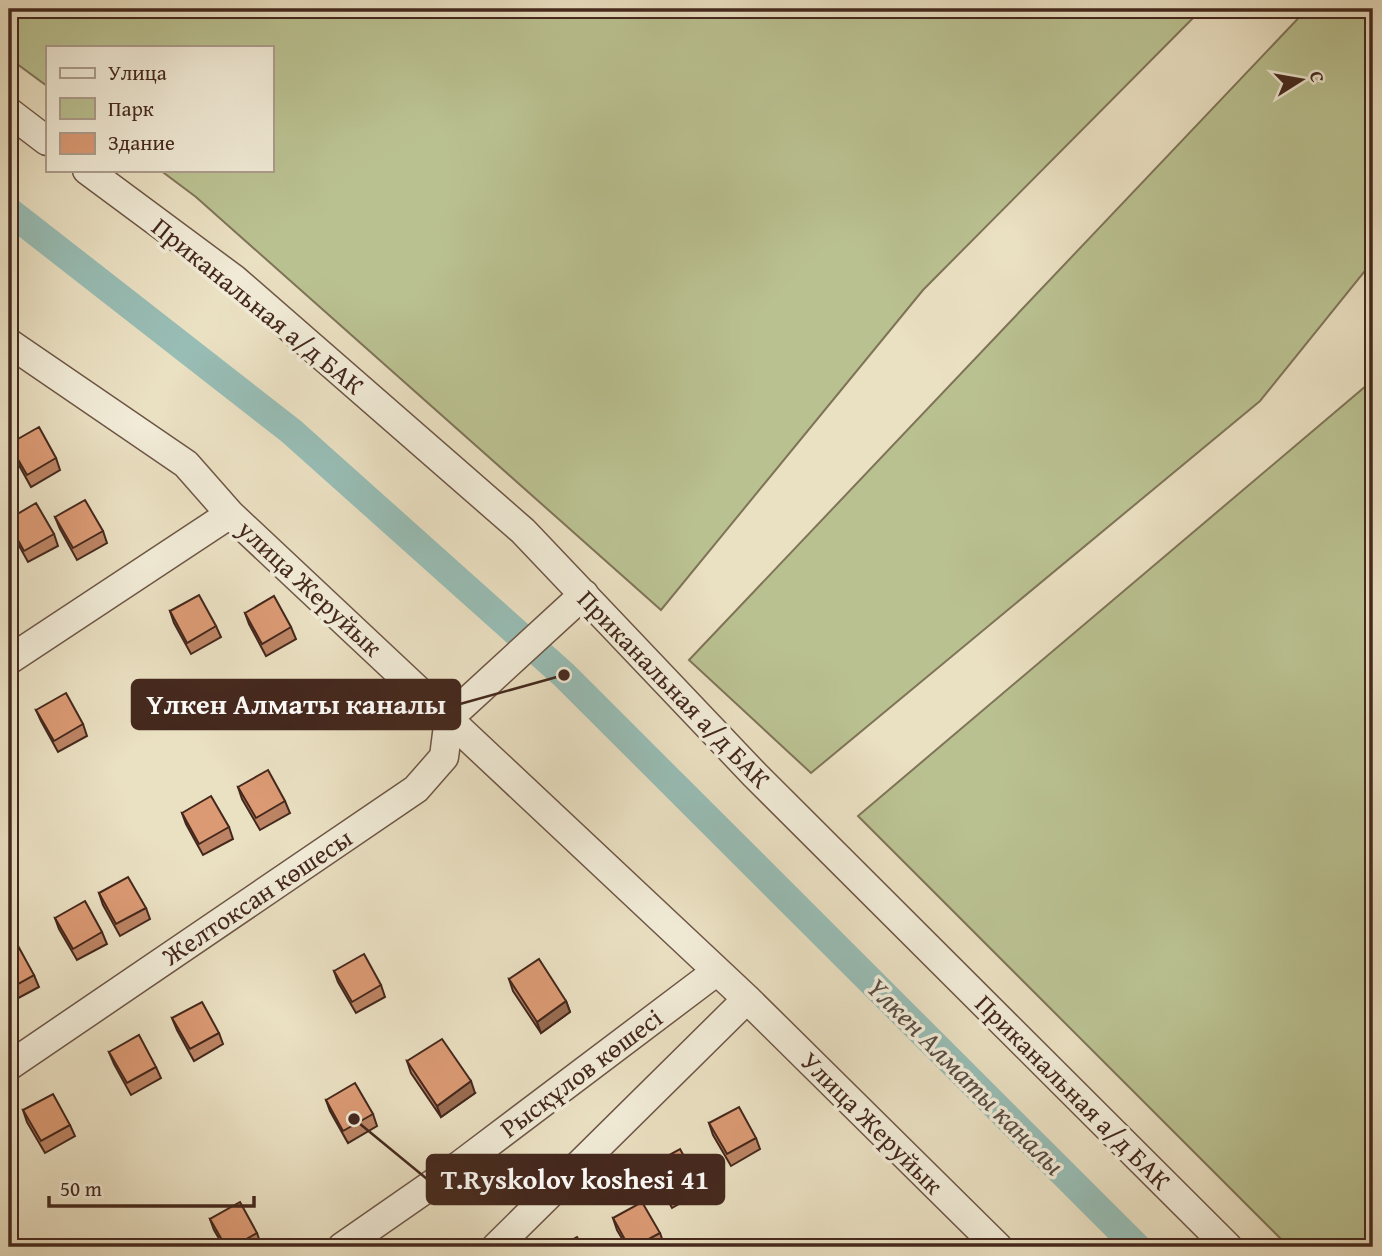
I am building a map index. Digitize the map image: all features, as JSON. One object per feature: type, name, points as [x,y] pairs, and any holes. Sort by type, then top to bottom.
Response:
[{"type":"street","points":[[9,112],[46,140]]},
{"type":"street","name":"Приканальная а/д БАК","points":[[89,172],[234,279],[523,531],[755,775],[1228,1247]]},
{"type":"street","name":"улица Жеруйык","points":[[9,343],[186,464],[230,514],[459,709],[747,999]]},
{"type":"street","points":[[9,660],[230,514]]},
{"type":"street","points":[[459,709],[584,594]]},
{"type":"street","name":"Желтоксан көшесы","points":[[9,1066],[416,789],[444,757],[459,709]]},
{"type":"street","name":"Рысқұлов көшесі","points":[[342,1247],[460,1165],[717,971]]},
{"type":"street","points":[[496,1247],[747,999]]},
{"type":"street","name":"Улица Жеруйык","points":[[747,999],[998,1247]]},
{"type":"green space","points":[[9,9],[1202,9],[923,290],[661,610],[196,197],[163,172],[273,172],[273,46],[46,46],[46,85],[9,58]]},
{"type":"green space","points":[[1307,9],[1373,9],[1373,261],[1260,401],[811,773],[689,660]]},
{"type":"green space","points":[[1373,380],[1373,1247],[1289,1247],[858,816]]},
{"type":"building","points":[[39,427],[56,458],[27,475],[9,444]]},
{"type":"building","points":[[85,500],[103,531],[73,548],[55,517]]},
{"type":"building","points":[[36,503],[54,534],[24,551],[9,524],[9,519]]},
{"type":"building","points":[[199,595],[216,626],[187,643],[170,611]]},
{"type":"building","points":[[274,596],[291,627],[262,644],[245,613]]},
{"type":"building","points":[[66,693],[83,724],[54,741],[36,710]]},
{"type":"building","points":[[268,770],[285,801],[256,818],[238,787]]},
{"type":"building","points":[[211,796],[229,827],[199,844],[182,813]]},
{"type":"building","points":[[128,877],[146,908],[116,924],[99,893]]},
{"type":"building","points":[[85,901],[102,932],[73,949],[55,918]]},
{"type":"building","points":[[17,944],[34,975],[9,989],[9,948]]},
{"type":"building","points":[[364,954],[381,985],[352,1002],[334,971]]},
{"type":"building","points":[[539,959],[566,1001],[537,1022],[509,979]]},
{"type":"building","points":[[202,1002],[219,1033],[190,1049],[172,1018]]},
{"type":"building","points":[[139,1035],[156,1067],[127,1083],[109,1052]]},
{"type":"building","points":[[442,1039],[471,1081],[437,1106],[407,1061]]},
{"type":"building","points":[[355,1083],[373,1114],[343,1131],[326,1100]]},
{"type":"building","points":[[53,1094],[70,1125],[41,1141],[23,1110]]},
{"type":"building","points":[[739,1107],[756,1138],[727,1154],[709,1123]]},
{"type":"building","points":[[680,1149],[697,1180],[668,1196],[651,1165]]},
{"type":"building","points":[[240,1202],[257,1233],[232,1247],[226,1247],[210,1219]]},
{"type":"building","points":[[642,1202],[660,1233],[629,1247],[613,1218]]},
{"type":"building","points":[[577,1237],[583,1247],[559,1247]]},
{"type":"waterway","name":"Үлкен Алматы каналы","points":[[9,211],[291,431],[564,675],[1137,1247]]},
{"type":"place","name":"Үлкен Алматы каналы","points":[[564,675]]},
{"type":"place","name":"T.Ryskolov koshesi 41","points":[[354,1119]]}]
